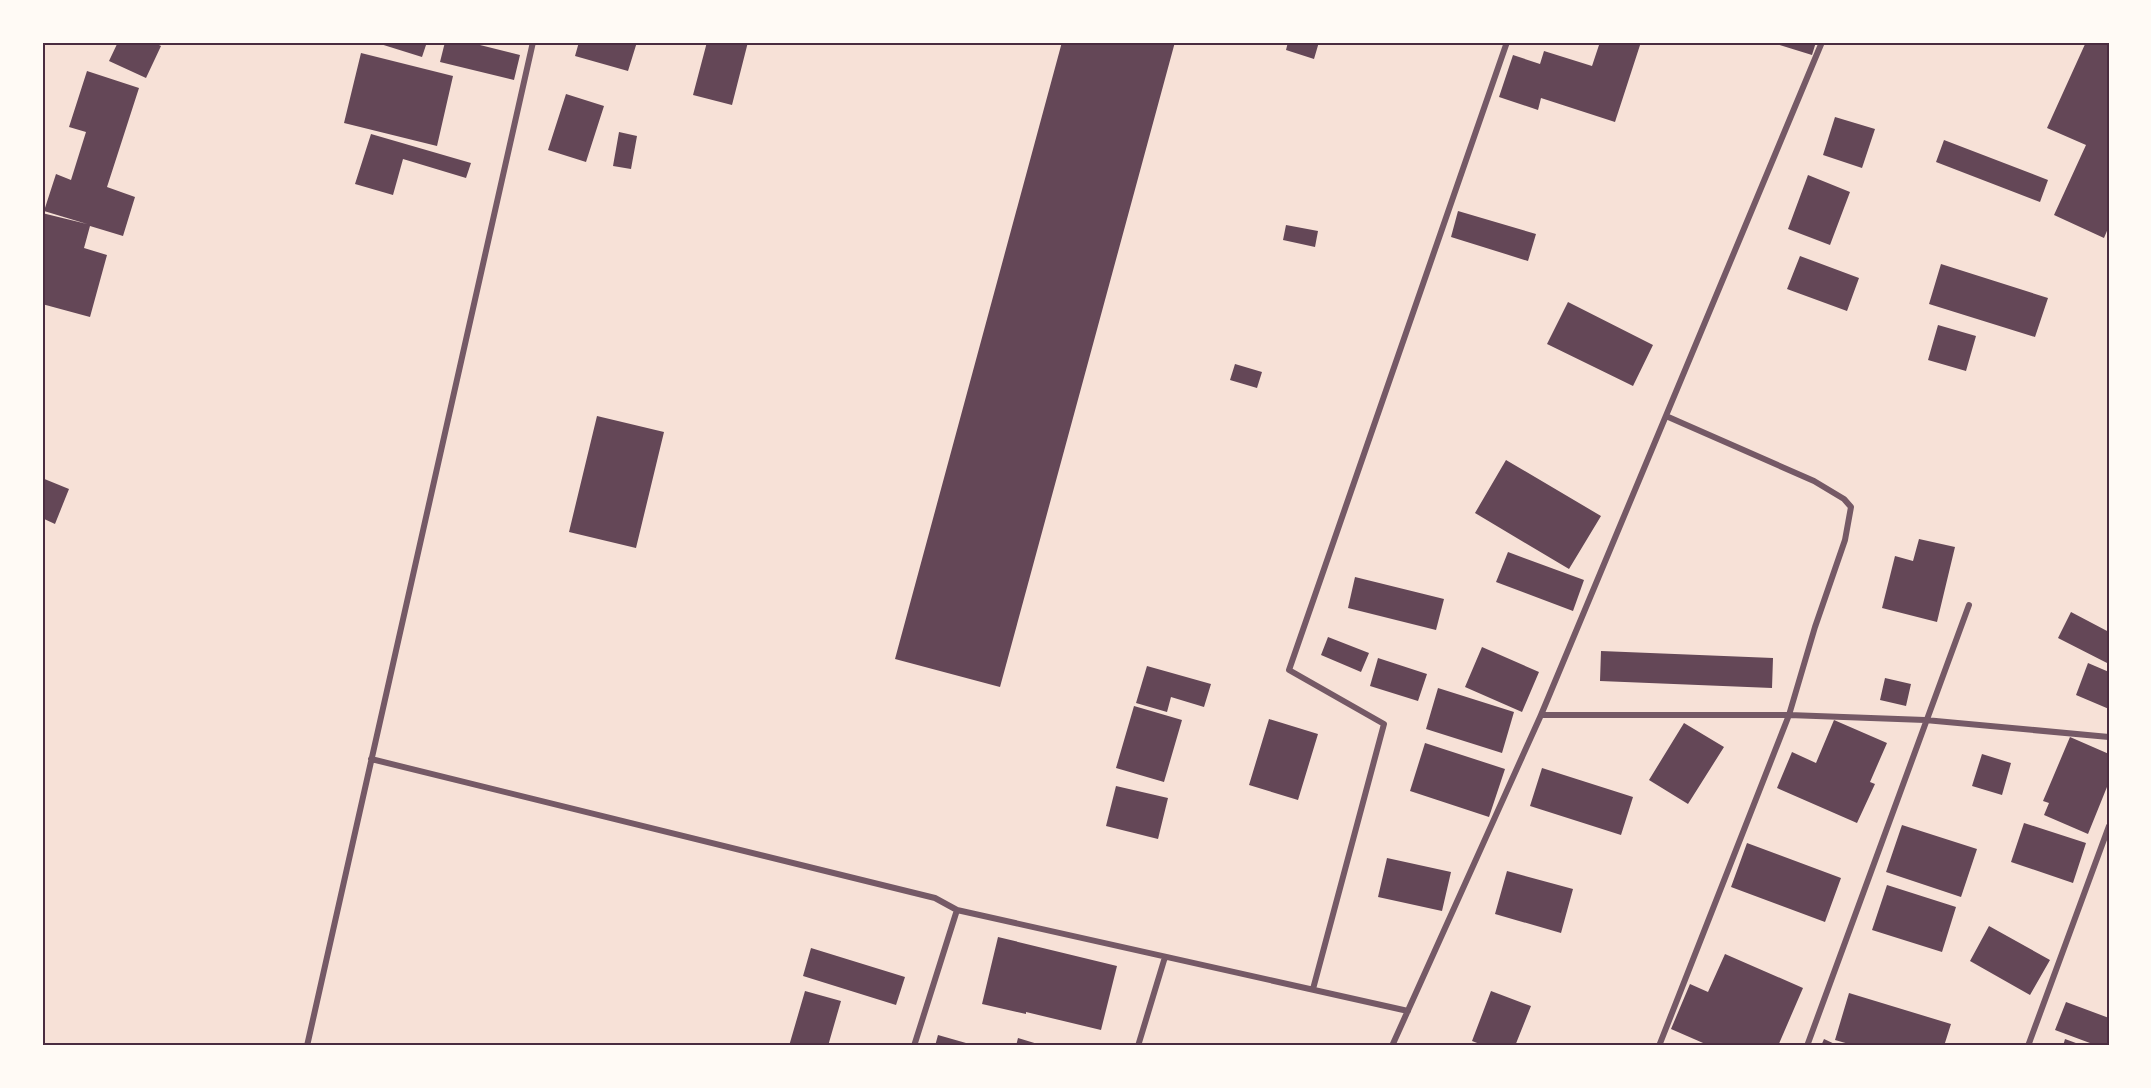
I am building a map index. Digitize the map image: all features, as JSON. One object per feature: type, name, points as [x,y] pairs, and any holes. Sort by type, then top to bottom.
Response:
[{"type":"street","points":[[306,1046],[533,42]]},
{"type":"street","points":[[1313,989],[1384,724],[1289,670],[1507,42]]},
{"type":"street","points":[[1392,1046],[1541,716],[1822,42]]},
{"type":"street","points":[[1659,1046],[1789,715],[1815,627],[1845,540],[1851,507],[1844,499],[1814,482],[1666,416]]},
{"type":"street","points":[[1807,1046],[1969,605]]},
{"type":"street","points":[[1541,716],[1789,715],[1925,720],[2109,737]]},
{"type":"street","points":[[371,759],[935,898],[957,910],[1408,1011]]},
{"type":"street","points":[[2028,1046],[2109,826]]},
{"type":"street","points":[[914,1046],[957,910]]},
{"type":"street","points":[[1138,1046],[1165,957]]},
{"type":"building","points":[[118,42],[153,42],[161,46],[146,78],[109,61]]},
{"type":"building","points":[[374,42],[427,42],[422,57]]},
{"type":"building","points":[[445,42],[468,42],[520,55],[514,80],[440,62]]},
{"type":"building","points":[[579,42],[637,42],[628,71],[575,56]]},
{"type":"building","points":[[707,42],[748,42],[732,105],[693,95]]},
{"type":"building","points":[[1062,42],[1175,42],[1000,687],[895,659]]},
{"type":"building","points":[[1288,42],[1319,42],[1314,59],[1286,50]]},
{"type":"building","points":[[1600,42],[1641,42],[1615,122],[1541,98],[1538,110],[1499,97],[1513,55],[1540,64],[1544,51],[1592,66]]},
{"type":"building","points":[[1770,42],[1816,42],[1812,55]]},
{"type":"building","points":[[2086,42],[2109,42],[2109,226],[2104,238],[2054,215],[2086,145],[2047,128]]},
{"type":"building","points":[[361,53],[453,76],[437,146],[344,123]]},
{"type":"building","points":[[87,71],[139,88],[107,187],[135,197],[123,236],[90,226],[84,248],[107,255],[90,317],[42,304],[42,213],[87,224],[44,211],[56,174],[71,180],[86,132],[69,127]]},
{"type":"building","points":[[566,94],[604,106],[586,162],[548,150]]},
{"type":"building","points":[[1835,117],[1875,129],[1862,168],[1823,155]]},
{"type":"building","points":[[619,132],[637,136],[631,169],[613,166]]},
{"type":"building","points":[[371,134],[471,163],[466,178],[403,159],[393,195],[355,184]]},
{"type":"building","points":[[1944,140],[2048,180],[2040,202],[1936,162]]},
{"type":"building","points":[[1808,175],[1850,192],[1830,245],[1788,229]]},
{"type":"building","points":[[1458,211],[1536,234],[1528,261],[1451,237]]},
{"type":"building","points":[[1286,225],[1318,231],[1315,247],[1283,240]]},
{"type":"building","points":[[1800,256],[1859,278],[1847,311],[1787,289]]},
{"type":"building","points":[[1941,264],[2048,298],[2035,337],[1929,304]]},
{"type":"building","points":[[1568,302],[1653,345],[1633,386],[1547,344]]},
{"type":"building","points":[[1938,325],[1976,336],[1966,371],[1928,360]]},
{"type":"building","points":[[1235,364],[1262,372],[1257,388],[1230,380]]},
{"type":"building","points":[[597,416],[664,432],[636,548],[569,532]]},
{"type":"building","points":[[1506,460],[1601,516],[1569,569],[1475,513]]},
{"type":"building","points":[[42,478],[69,489],[55,524],[42,518]]},
{"type":"building","points":[[1919,539],[1955,547],[1937,622],[1882,608],[1895,556],[1913,561]]},
{"type":"building","points":[[1508,552],[1584,580],[1573,611],[1496,582]]},
{"type":"building","points":[[1355,577],[1444,599],[1436,630],[1348,608]]},
{"type":"building","points":[[2071,612],[2109,632],[2109,664],[2058,638]]},
{"type":"building","points":[[1328,637],[1369,653],[1361,672],[1321,655]]},
{"type":"building","points":[[1482,647],[1539,672],[1522,712],[1465,687]]},
{"type":"building","points":[[1601,651],[1773,658],[1772,688],[1600,681]]},
{"type":"building","points":[[1378,658],[1427,674],[1418,701],[1370,686]]},
{"type":"building","points":[[2088,663],[2109,672],[2109,709],[2076,695]]},
{"type":"building","points":[[1147,666],[1211,684],[1204,707],[1171,697],[1167,712],[1136,703]]},
{"type":"building","points":[[1885,678],[1911,684],[1906,706],[1880,700]]},
{"type":"building","points":[[1438,688],[1514,712],[1502,753],[1426,729]]},
{"type":"building","points":[[1134,706],[1182,720],[1164,782],[1116,768]]},
{"type":"building","points":[[1269,719],[1318,734],[1298,800],[1249,785]]},
{"type":"building","points":[[1834,720],[1887,743],[1870,782],[1875,784],[1857,823],[1777,788],[1792,752],[1816,763]]},
{"type":"building","points":[[1684,723],[1724,747],[1688,804],[1649,780]]},
{"type":"building","points":[[2070,737],[2109,754],[2109,782],[2088,834],[2044,815],[2049,803],[2043,801]]},
{"type":"building","points":[[1425,743],[1505,769],[1489,817],[1410,791]]},
{"type":"building","points":[[1982,754],[2011,763],[2002,795],[1972,786]]},
{"type":"building","points":[[1542,768],[1633,797],[1621,835],[1530,806]]},
{"type":"building","points":[[1116,786],[1168,798],[1158,839],[1106,826]]},
{"type":"building","points":[[2024,823],[2086,843],[2073,883],[2011,862]]},
{"type":"building","points":[[1902,825],[1977,849],[1961,897],[1886,872]]},
{"type":"building","points":[[1747,843],[1841,878],[1825,922],[1731,887]]},
{"type":"building","points":[[1387,858],[1451,872],[1442,911],[1378,897]]},
{"type":"building","points":[[1507,871],[1573,889],[1561,933],[1495,914]]},
{"type":"building","points":[[1887,885],[1956,907],[1942,952],[1872,930]]},
{"type":"building","points":[[1989,926],[2050,960],[2030,995],[1970,961]]},
{"type":"building","points":[[998,937],[1117,966],[1101,1030],[982,1004]]},
{"type":"building","points":[[811,948],[905,977],[896,1005],[803,976]]},
{"type":"building","points":[[1725,954],[1803,988],[1778,1046],[1710,1046],[1671,1029],[1690,984],[1708,992]]},
{"type":"building","points":[[805,991],[841,1001],[828,1046],[789,1046]]},
{"type":"building","points":[[1491,991],[1531,1006],[1515,1046],[1485,1046],[1472,1041]]},
{"type":"building","points":[[1849,993],[1951,1024],[1944,1046],[1856,1046],[1835,1040]]},
{"type":"building","points":[[2066,1002],[2109,1018],[2109,1046],[2098,1046],[2055,1030]]},
{"type":"building","points":[[938,1035],[973,1045],[973,1046],[935,1046]]},
{"type":"building","points":[[1018,1038],[1041,1045],[1041,1046],[1016,1046]]},
{"type":"building","points":[[1824,1039],[1839,1046],[1821,1046]]},
{"type":"building","points":[[2065,1039],[2084,1046],[2063,1046]]}]
